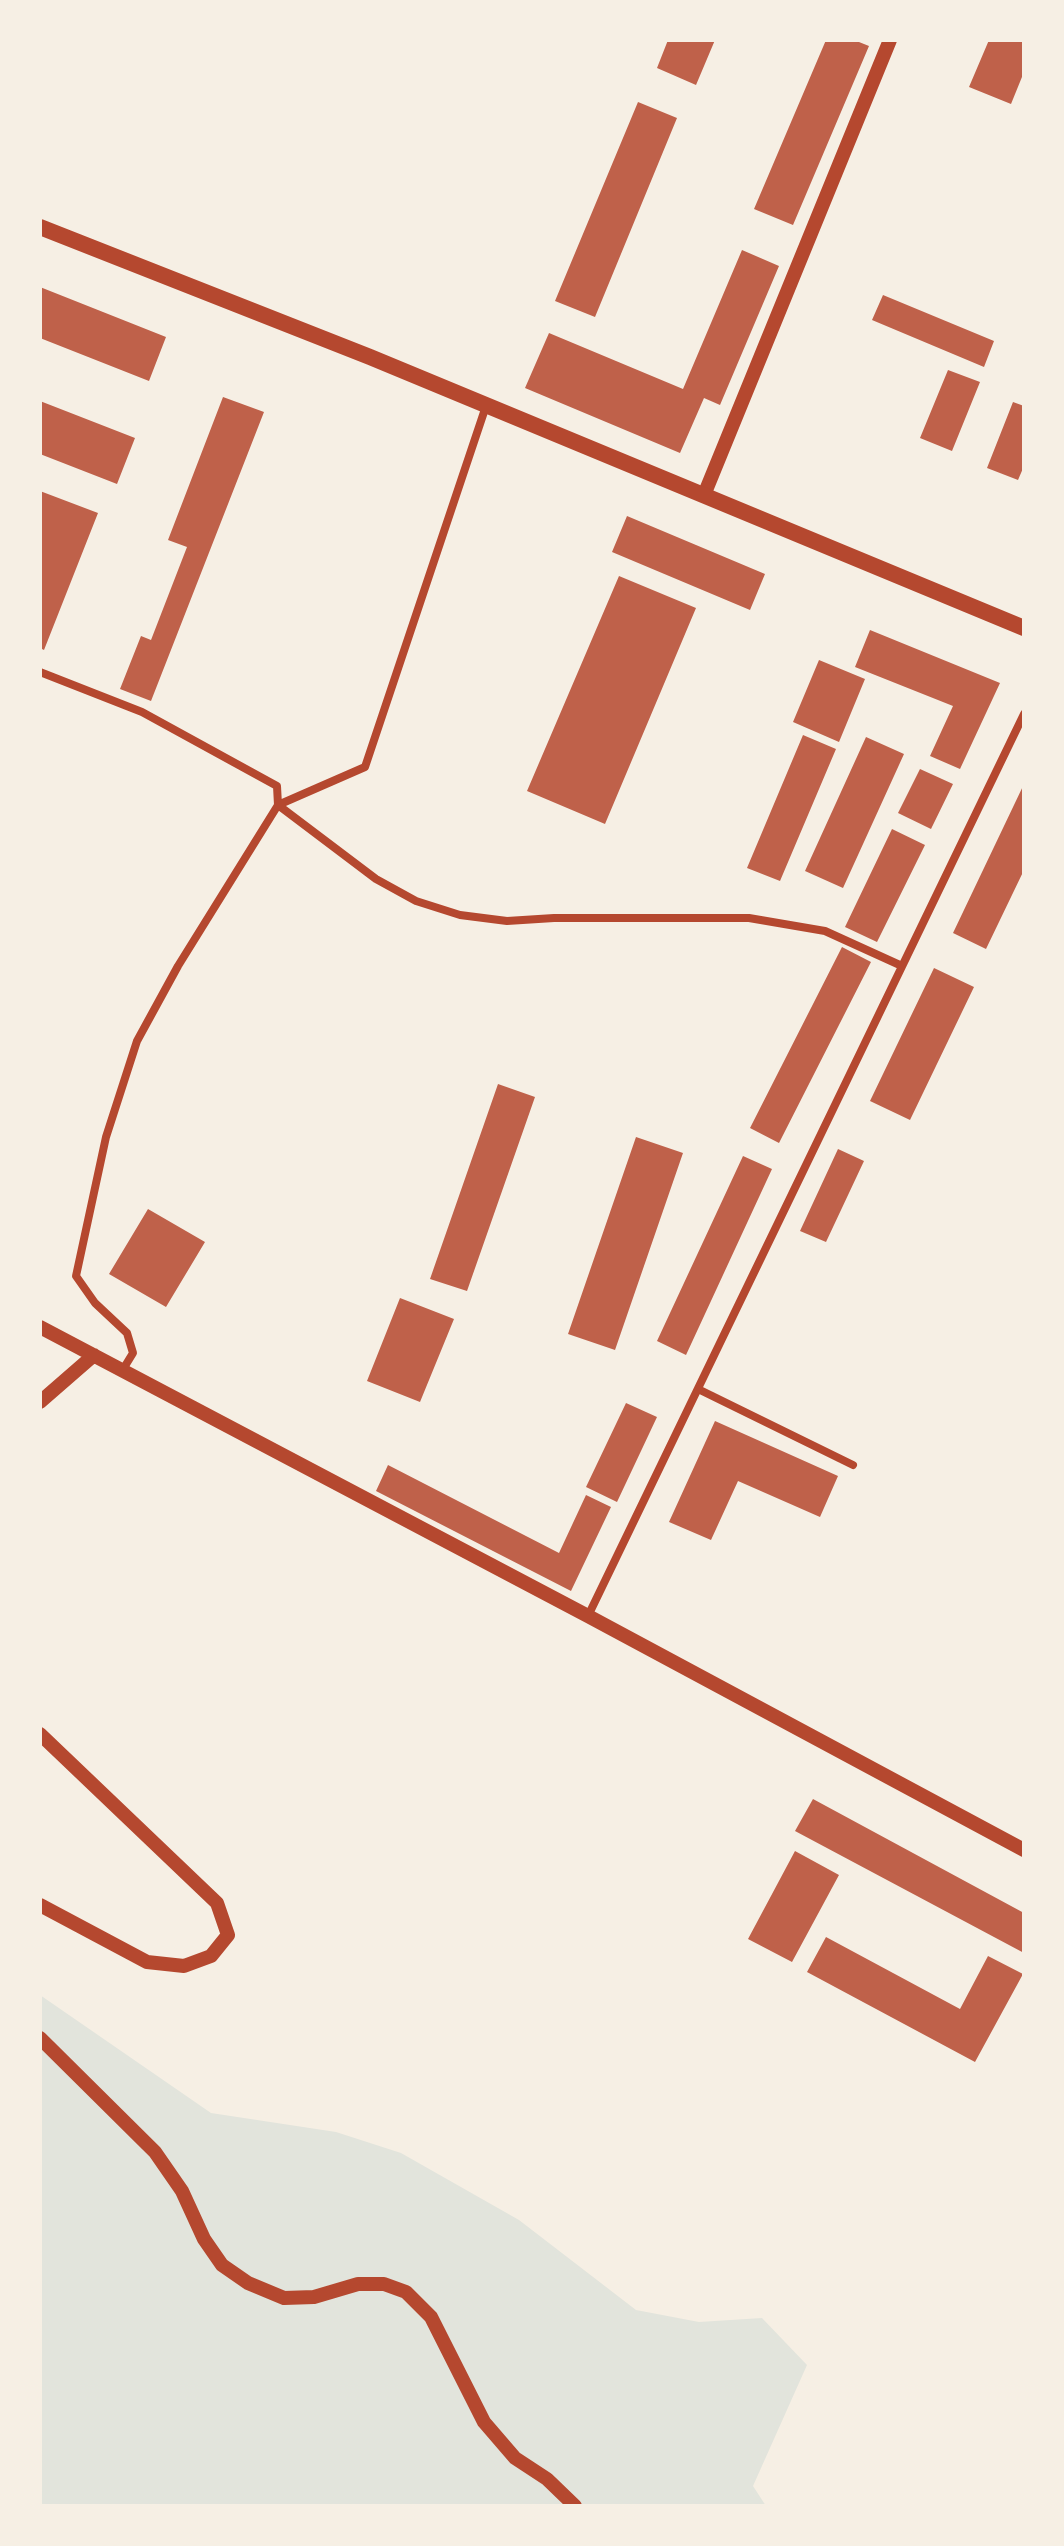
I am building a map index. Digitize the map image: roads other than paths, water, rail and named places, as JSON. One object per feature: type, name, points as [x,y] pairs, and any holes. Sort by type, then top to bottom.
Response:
[{"type":"main road","points":[[40,227],[370,357],[1024,628]]},
{"type":"street","points":[[704,495],[890,40]]},
{"type":"street","points":[[122,1371],[133,1353],[127,1333],[95,1303],[76,1276],[106,1137],[137,1041],[178,966],[278,805],[365,767],[487,405]]},
{"type":"street","points":[[40,672],[142,712],[277,786],[278,805]]},
{"type":"street","points":[[588,1616],[1024,714]]},
{"type":"street","points":[[278,805],[385,885],[416,901],[460,915],[507,921],[554,918],[749,918],[825,931],[902,966]]},
{"type":"street","points":[[40,1327],[1024,1850]]},
{"type":"street","points":[[40,1402],[94,1355]]},
{"type":"street","points":[[698,1389],[853,1465]]},
{"type":"street","points":[[40,1734],[217,1903],[228,1935],[211,1956],[184,1966],[147,1962],[40,1905]]},
{"type":"street","points":[[40,2038],[155,2152],[182,2191],[204,2239],[222,2265],[248,2283],[284,2298],[314,2297],[358,2284],[384,2284],[406,2292],[431,2317],[484,2422],[515,2458],[547,2479],[575,2506]]}]
